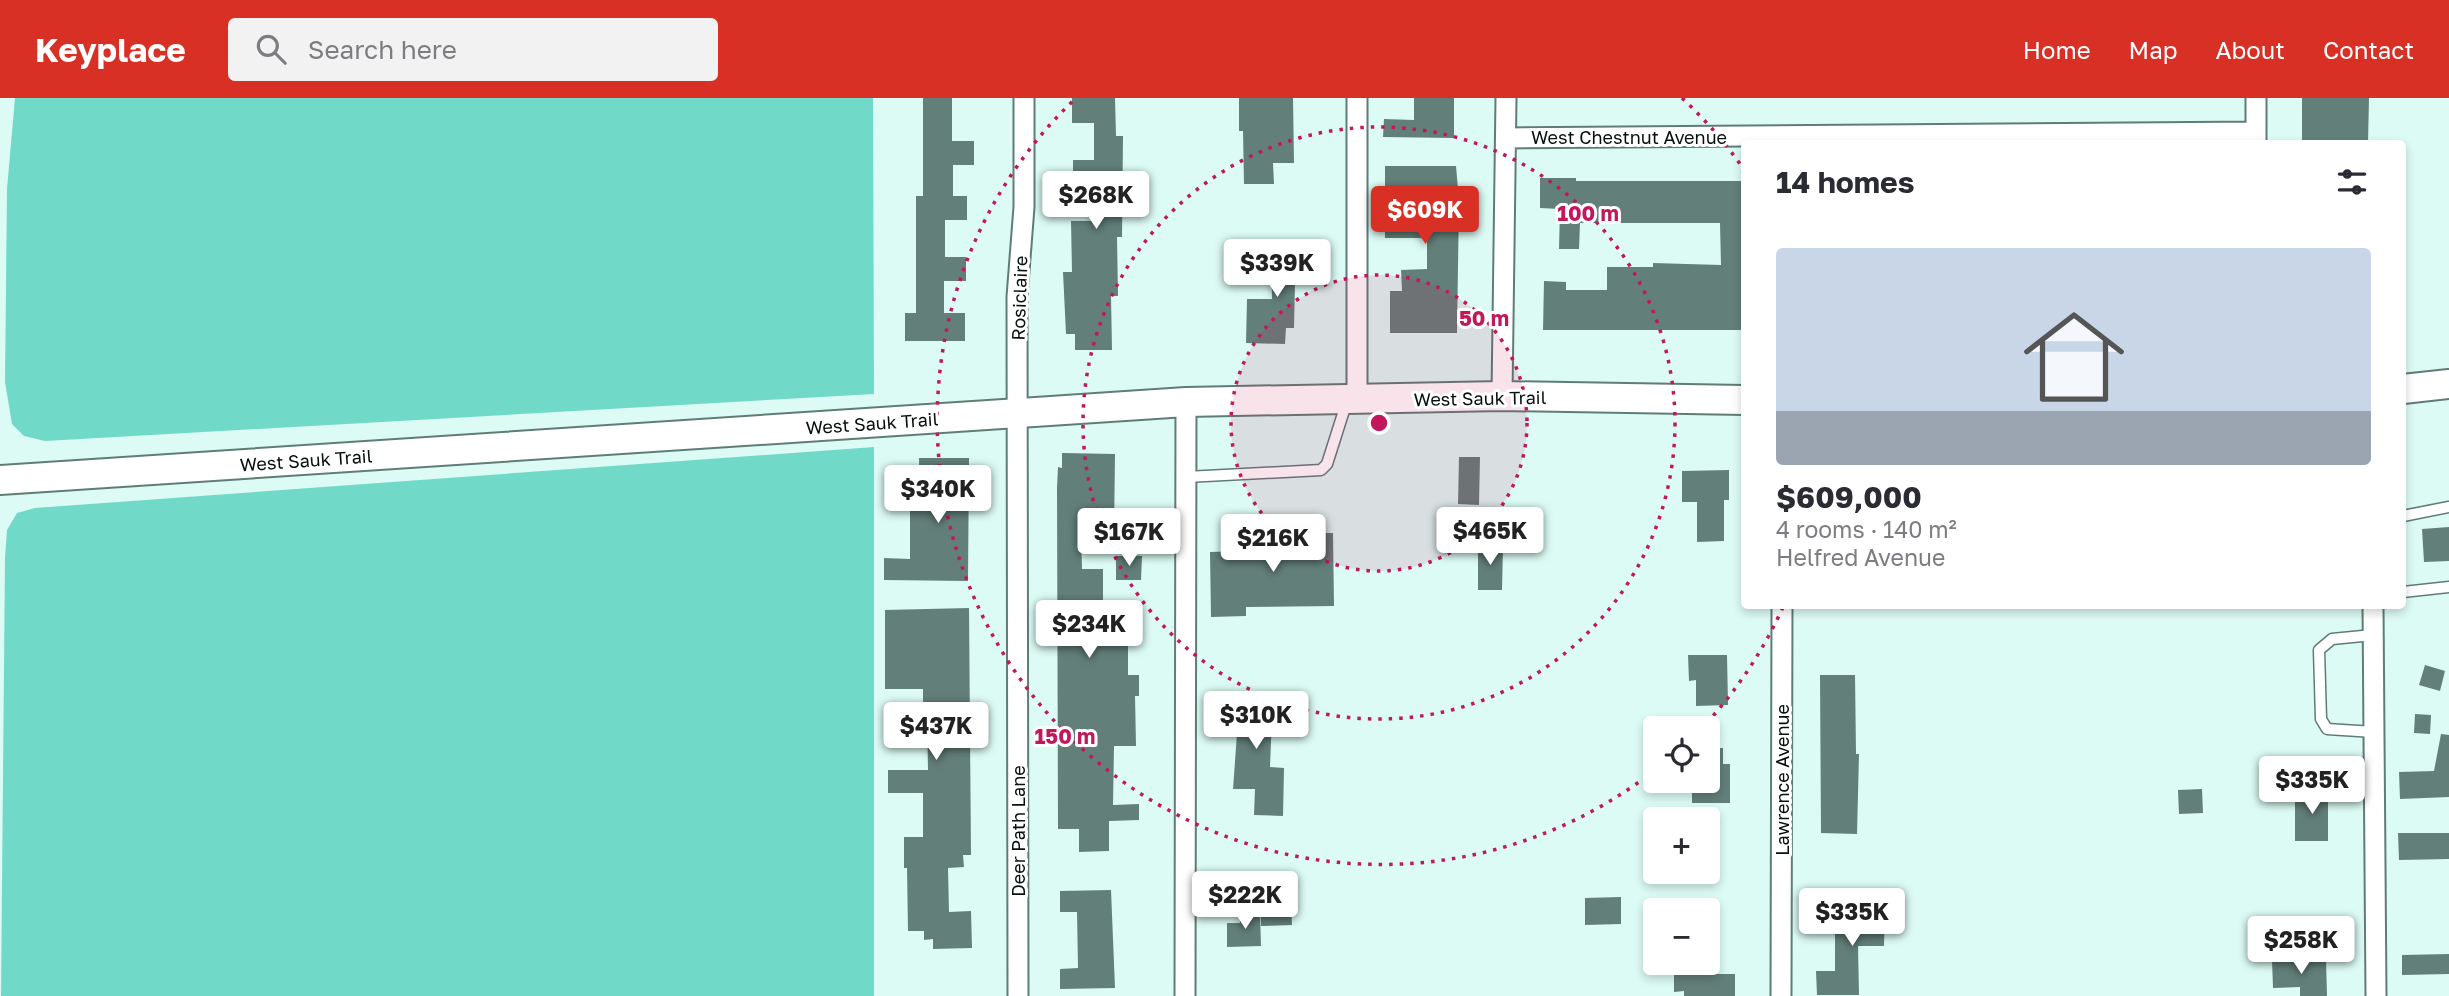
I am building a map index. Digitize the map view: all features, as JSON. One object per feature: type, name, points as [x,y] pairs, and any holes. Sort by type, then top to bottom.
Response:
[{"type":"main road","points":[[2406,389],[2449,384]]},
{"type":"main road","name":"West Sauk Trail","points":[[0,480],[1186,402],[1502,396],[1741,400]]},
{"type":"street","name":"Rosiclaire","points":[[1017,414],[1017,297],[1024,206],[1024,98]]},
{"type":"street","points":[[1352,400],[1357,98]]},
{"type":"street","points":[[1502,396],[1506,98]]},
{"type":"street","points":[[2256,98],[2256,138]]},
{"type":"street","name":"West Chestnut Avenue","points":[[1506,138],[2256,138]]},
{"type":"street","points":[[1185,996],[1186,402]]},
{"type":"street","name":"Deer Path Lane","points":[[1017,414],[1018,996]]},
{"type":"street","name":"Lawrence Avenue","points":[[1781,996],[1782,609]]},
{"type":"street","points":[[2373,609],[2376,996]]},
{"type":"lane","points":[[1186,477],[1321,470],[1326,464],[1352,400]]},
{"type":"lane","points":[[2406,515],[2449,507]]},
{"type":"lane","points":[[2406,592],[2449,587]]},
{"type":"lane","points":[[2374,635],[2332,639],[2319,650],[2321,719],[2327,729],[2374,732]]},
{"type":"green space","points":[[15,98],[873,98],[874,394],[45,441],[24,436],[12,424],[5,382],[7,189]]},
{"type":"green space","points":[[874,447],[874,996],[1,996],[5,558],[7,530],[17,513],[35,508]]},
{"type":"building","points":[[923,98],[952,98],[952,141],[974,141],[974,165],[953,165],[953,196],[967,196],[967,220],[945,220],[945,257],[966,257],[966,281],[944,281],[944,313],[965,313],[965,341],[905,341],[905,313],[916,313],[916,196],[923,196]]},
{"type":"building","points":[[1072,98],[1115,98],[1116,136],[1123,136],[1122,237],[1117,237],[1118,296],[1111,296],[1112,350],[1075,350],[1075,334],[1066,334],[1063,272],[1072,272],[1071,221],[1092,221],[1092,183],[1073,183],[1073,160],[1094,160],[1094,123],[1072,123]]},
{"type":"building","points":[[1239,98],[1293,98],[1294,163],[1273,163],[1274,184],[1244,184]]},
{"type":"building","points":[[1414,98],[1454,98],[1454,138],[1383,137],[1384,119],[1414,120]]},
{"type":"building","points":[[2302,98],[2369,98],[2368,140],[2302,140]]},
{"type":"building","points":[[1385,166],[1456,166],[1459,201],[1457,333],[1390,333],[1390,291],[1402,291],[1401,270],[1427,269],[1427,238],[1385,238]]},
{"type":"building","points":[[1540,178],[1576,178],[1576,181],[1741,181],[1741,330],[1543,330],[1544,281],[1566,282],[1566,290],[1607,290],[1607,267],[1653,267],[1653,263],[1721,265],[1720,223],[1580,223],[1579,249],[1559,249],[1560,209],[1540,208]]},
{"type":"building","points":[[1271,251],[1308,251],[1309,282],[1295,282],[1294,328],[1286,328],[1285,344],[1246,343],[1247,299],[1272,299]]},
{"type":"building","points":[[1062,453],[1115,454],[1114,534],[1081,534],[1082,569],[1103,569],[1103,625],[1128,625],[1128,675],[1139,675],[1139,696],[1135,696],[1136,746],[1114,746],[1113,805],[1139,804],[1139,820],[1109,821],[1109,851],[1079,852],[1079,829],[1058,829],[1057,488],[1058,467],[1062,468]]},
{"type":"building","points":[[1459,457],[1480,457],[1479,505],[1458,504]]},
{"type":"building","points":[[919,458],[969,458],[968,581],[884,580],[884,558],[910,559],[910,511],[920,511]]},
{"type":"building","points":[[1729,470],[1729,500],[1724,500],[1724,541],[1697,542],[1697,502],[1682,502],[1682,471]]},
{"type":"building","points":[[2449,527],[2449,561],[2424,562],[2422,529]]},
{"type":"building","points":[[1333,533],[1334,606],[1246,607],[1246,616],[1211,617],[1210,552],[1245,551],[1245,534]]},
{"type":"building","points":[[1478,545],[1503,545],[1502,590],[1478,590]]},
{"type":"building","points":[[1116,556],[1142,556],[1141,580],[1116,580]]},
{"type":"building","points":[[969,608],[971,855],[963,855],[964,867],[948,868],[949,912],[971,911],[972,948],[933,949],[933,939],[924,940],[924,931],[908,931],[904,837],[923,837],[923,793],[888,793],[888,770],[928,770],[927,704],[923,704],[923,689],[885,689],[885,610]]},
{"type":"building","points":[[1688,655],[1727,655],[1728,705],[1696,706],[1696,680],[1689,681]]},
{"type":"building","points":[[2425,665],[2445,671],[2440,691],[2419,685]]},
{"type":"building","points":[[1820,675],[1855,675],[1856,754],[1859,754],[1857,834],[1821,833]]},
{"type":"building","points":[[1228,691],[1273,692],[1270,767],[1284,768],[1283,816],[1254,815],[1255,789],[1233,789],[1238,720],[1227,720]]},
{"type":"building","points":[[2415,714],[2431,715],[2430,734],[2414,733]]},
{"type":"building","points":[[2441,734],[2449,735],[2449,797],[2400,799],[2399,772],[2434,771]]},
{"type":"building","points":[[1720,748],[1723,748],[1723,764],[1730,764],[1730,803],[1692,803],[1692,793],[1720,793]]},
{"type":"building","points":[[2202,789],[2203,813],[2179,814],[2178,790]]},
{"type":"building","points":[[2295,790],[2328,790],[2328,841],[2295,841]]},
{"type":"building","points":[[2398,833],[2449,833],[2449,859],[2399,860]]},
{"type":"building","points":[[1111,890],[1115,988],[1060,989],[1060,969],[1078,968],[1077,912],[1060,912],[1060,891]]},
{"type":"building","points":[[1621,897],[1621,924],[1585,925],[1585,898]]},
{"type":"building","points":[[1291,903],[1292,925],[1261,926],[1261,904]]},
{"type":"building","points":[[1846,904],[1885,904],[1884,946],[1858,946],[1859,995],[1817,995],[1816,971],[1835,971],[1835,925],[1846,925]]},
{"type":"building","points":[[1240,913],[1260,913],[1261,946],[1227,947],[1227,923],[1240,923]]},
{"type":"building","points":[[2449,954],[2449,974],[2402,975],[2402,955]]},
{"type":"building","points":[[2326,959],[2327,996],[2300,996],[2300,987],[2273,988],[2272,960]]},
{"type":"building","points":[[1735,974],[1735,996],[1684,996],[1684,991],[1674,992],[1674,975]]}]
